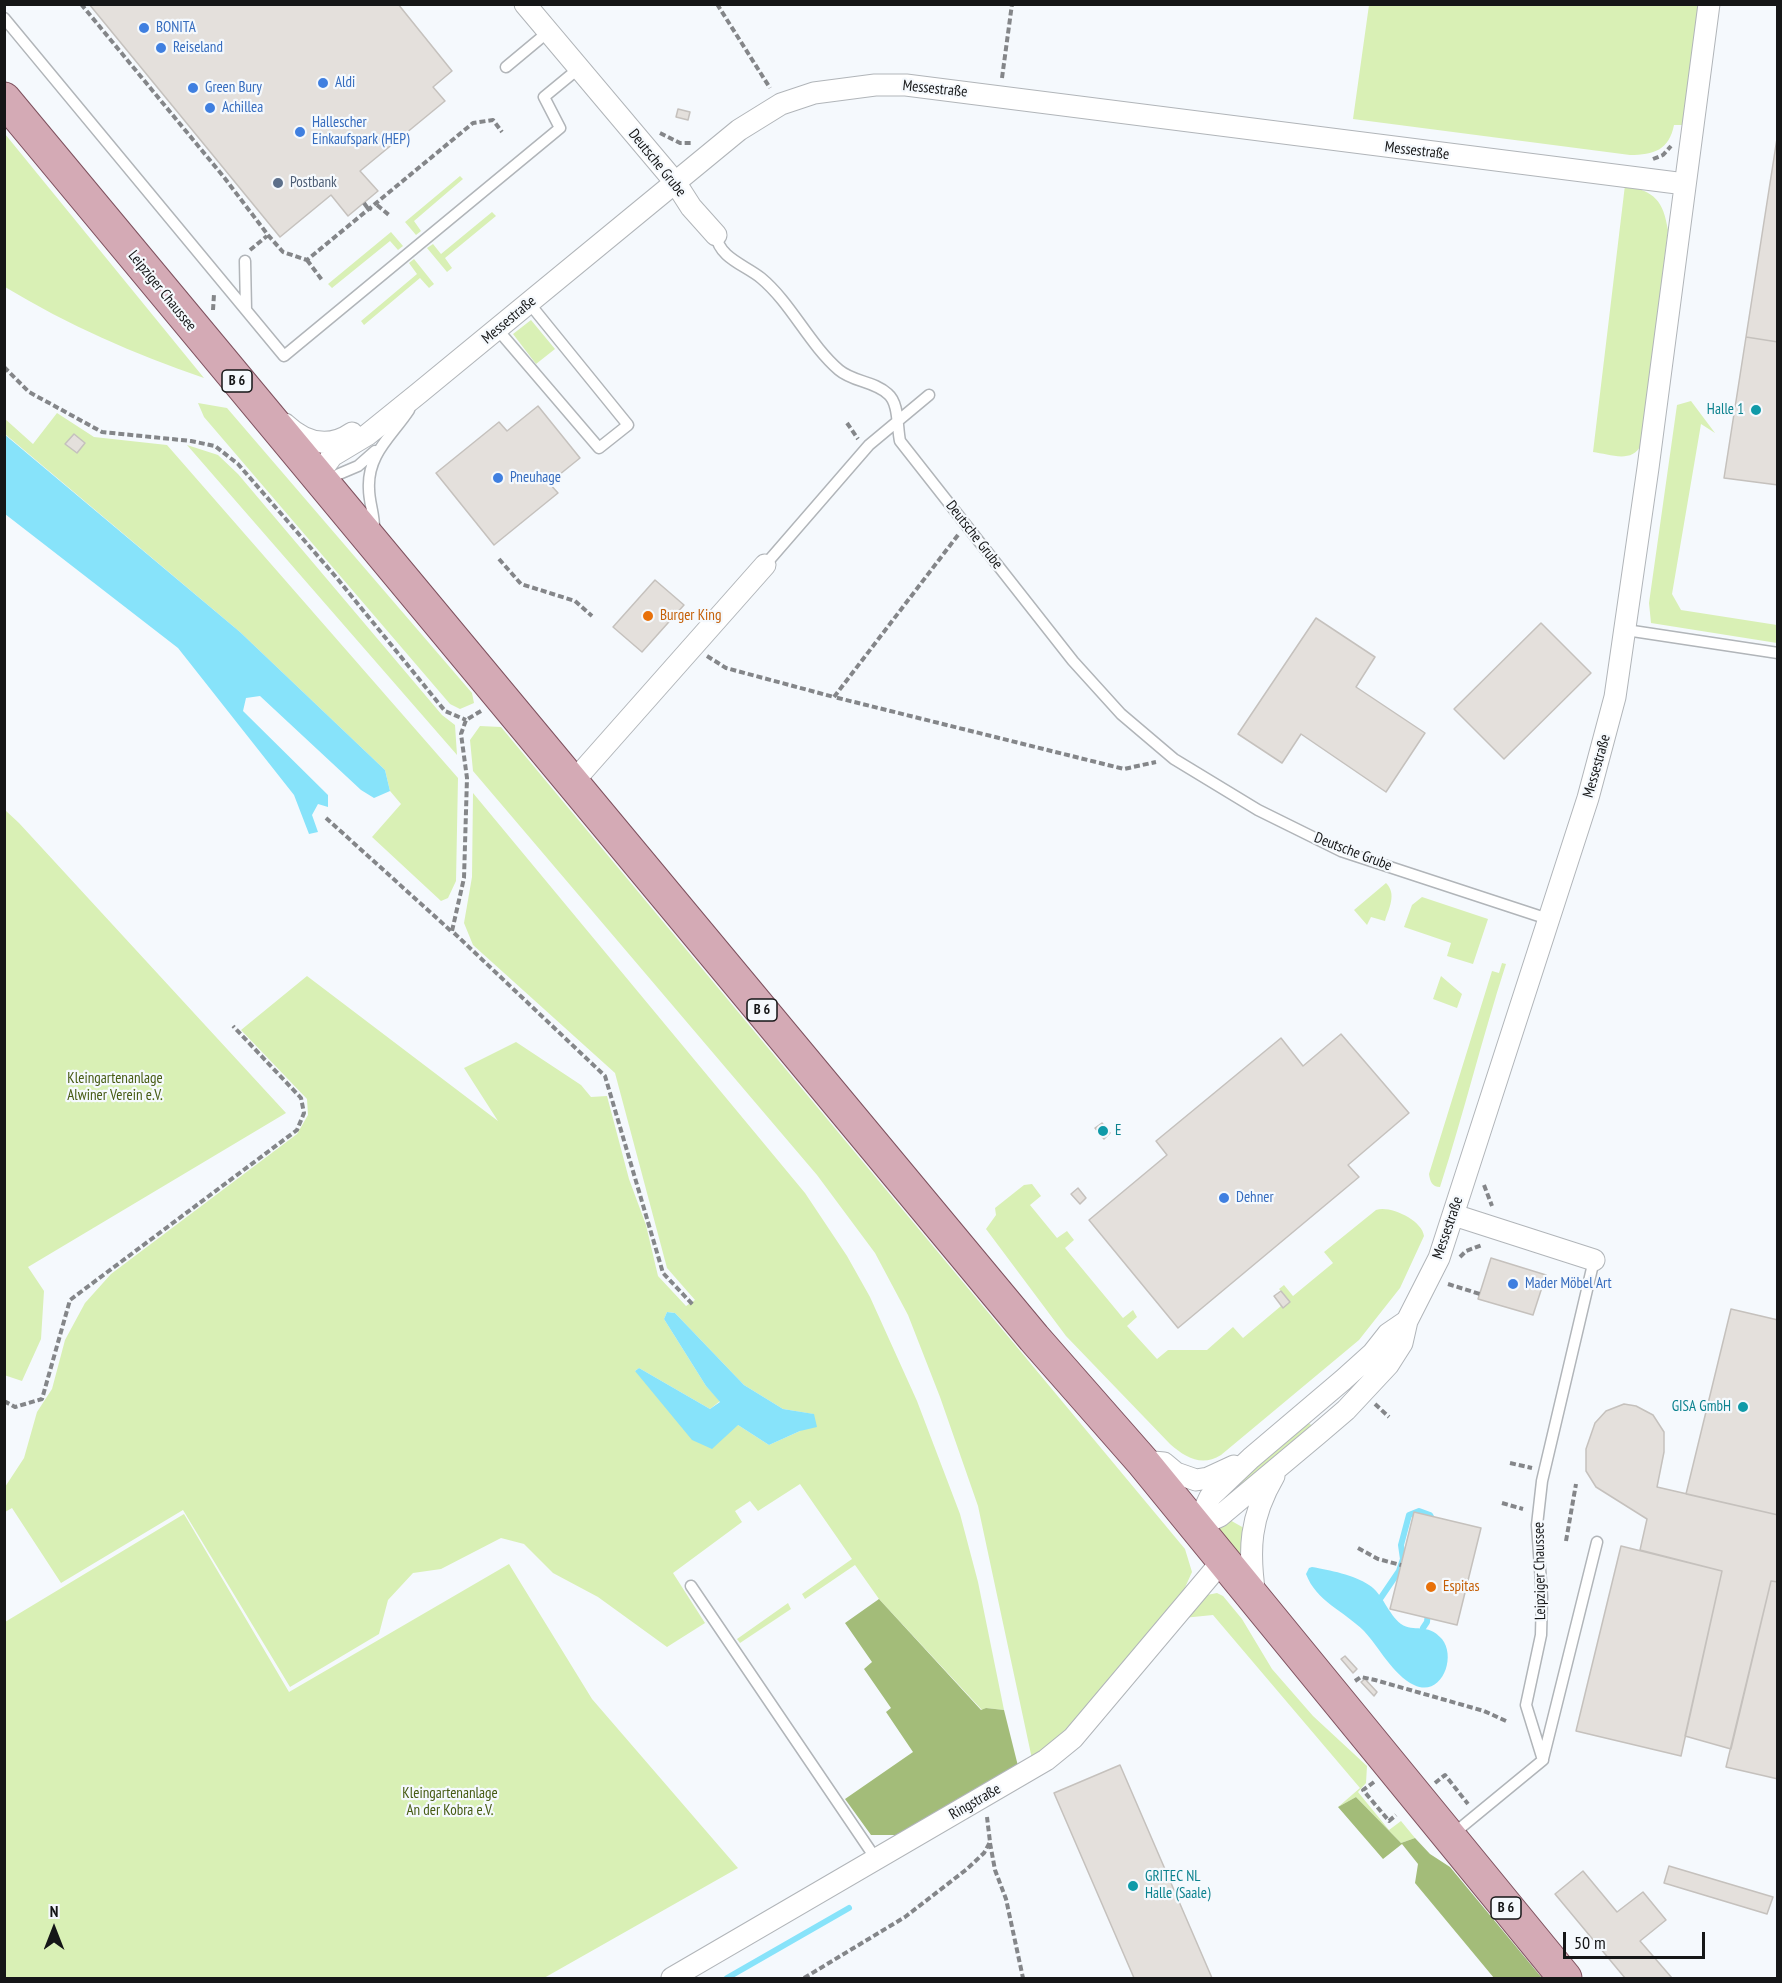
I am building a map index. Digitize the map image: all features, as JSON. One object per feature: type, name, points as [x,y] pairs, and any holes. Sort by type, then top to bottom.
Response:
[{"type":"main road","name":"Leipziger Chaussee","points":[[4,99],[322,482]]},
{"type":"main road","name":"B 6","points":[[322,482],[1034,1338],[1142,1461],[1448,1838],[1565,1978]]},
{"type":"street","name":"Deutsche Grube","points":[[525,4],[675,182],[691,207],[716,235]]},
{"type":"street","name":"Messestraße","points":[[1196,1527],[1220,1516],[1278,1468],[1346,1410],[1388,1365],[1402,1343],[1407,1322],[1439,1258],[1454,1215],[1604,747],[1626,630],[1709,4]]},
{"type":"street","name":"Messestraße","points":[[322,482],[324,467],[332,456],[367,435],[498,330],[739,130],[781,104],[814,93],[875,84],[906,84],[1685,184]]},
{"type":"street","points":[[246,392],[292,431],[306,439],[321,443],[345,437],[389,407],[419,393]]},
{"type":"street","points":[[573,782],[765,565]]},
{"type":"street","points":[[1454,1215],[1594,1260]]},
{"type":"street","name":"Messestraße","points":[[1196,1527],[1210,1497],[1251,1458],[1343,1380],[1388,1334],[1407,1322]]},
{"type":"street","name":"Messestraße","points":[[1142,1461],[1164,1463],[1176,1473],[1196,1480],[1208,1478],[1251,1458]]},
{"type":"street","name":"Messestraße","points":[[1256,1599],[1252,1572],[1252,1525],[1263,1494],[1278,1468]]},
{"type":"street","name":"Ringstraße","points":[[672,1978],[1046,1760],[1073,1738],[1223,1560]]},
{"type":"lane","points":[[4,18],[284,356],[560,128],[544,98],[578,69]]},
{"type":"lane","points":[[506,67],[548,32]]},
{"type":"lane","name":"Deutsche Grube","points":[[716,235],[717,245],[762,279],[839,370],[889,394],[897,407],[896,422],[900,441],[1073,661],[1121,714],[1174,759],[1258,810],[1341,851],[1548,919]]},
{"type":"lane","points":[[245,261],[246,310]]},
{"type":"lane","points":[[498,330],[599,448],[628,425],[529,303]]},
{"type":"lane","points":[[322,482],[358,466],[377,449],[402,421],[419,393]]},
{"type":"lane","points":[[765,565],[869,445],[929,395]]},
{"type":"lane","points":[[373,543],[375,514],[369,489],[377,449]]},
{"type":"lane","points":[[1626,630],[1778,653]]},
{"type":"lane","name":"Leipziger Chaussee","points":[[1543,1760],[1526,1705],[1541,1635],[1542,1598],[1537,1525],[1542,1481],[1594,1260]]},
{"type":"lane","points":[[1448,1838],[1543,1760],[1597,1542]]},
{"type":"lane","points":[[691,1586],[876,1859]]},
{"type":"path","points":[[81,4],[225,174],[283,252],[308,260],[322,280]]},
{"type":"path","points":[[717,4],[781,104]]},
{"type":"path","points":[[999,96],[1012,4]]},
{"type":"path","points":[[308,260],[473,123],[493,120],[502,132]]},
{"type":"path","points":[[364,203],[369,210]]},
{"type":"path","points":[[369,210],[379,204],[389,215]]},
{"type":"path","points":[[4,367],[28,392],[102,432],[191,441],[215,446],[238,464],[336,577],[445,711],[465,720],[474,717],[499,695]]},
{"type":"path","points":[[834,697],[966,525]]},
{"type":"path","points":[[499,559],[521,584],[575,602],[592,616]]},
{"type":"path","points":[[693,646],[726,668],[1124,769],[1174,759]]},
{"type":"path","points":[[452,931],[464,878],[467,778],[461,734],[465,720]]},
{"type":"path","points":[[326,818],[452,931],[605,1076],[663,1273],[694,1306]]},
{"type":"path","points":[[4,1401],[15,1407],[42,1399],[70,1300],[297,1130],[304,1113],[301,1098],[233,1026]]},
{"type":"path","points":[[1457,1262],[1466,1251],[1484,1245]]},
{"type":"path","points":[[1446,1290],[1451,1277]]},
{"type":"path","points":[[1448,1284],[1480,1294]]},
{"type":"path","points":[[1365,1409],[1372,1401],[1389,1417]]},
{"type":"path","points":[[1510,1463],[1532,1468]]},
{"type":"path","points":[[1566,1541],[1576,1484]]},
{"type":"path","points":[[1502,1503],[1523,1509]]},
{"type":"path","points":[[1358,1548],[1378,1559],[1401,1565]]},
{"type":"path","points":[[1348,1672],[1363,1690]]},
{"type":"path","points":[[1355,1681],[1361,1677],[1375,1680],[1484,1711],[1506,1721]]},
{"type":"path","points":[[1432,1786],[1445,1775],[1462,1796]]},
{"type":"path","points":[[1377,1780],[1363,1790],[1389,1821],[1396,1815]]},
{"type":"path","points":[[979,1800],[989,1820],[995,1870],[1006,1899],[1023,1978]]},
{"type":"path","points":[[1461,1807],[1467,1802]]},
{"type":"path","points":[[804,1978],[906,1917],[967,1869],[984,1853],[990,1842]]},
{"type":"green space","points":[[1369,5],[1698,5],[1683,125],[1674,125],[1668,140],[1659,149],[1646,154],[1630,155],[1353,119]]},
{"type":"green space","points":[[5,134],[204,378],[102,338],[5,287]]},
{"type":"green space","points":[[460,176],[463,179],[414,221],[421,231],[416,235],[405,222]]},
{"type":"green space","points":[[1625,185],[1644,191],[1656,199],[1663,211],[1668,230],[1641,445],[1632,454],[1620,456],[1593,452]]},
{"type":"green space","points":[[492,212],[496,216],[445,258],[452,268],[447,272],[427,248],[433,244],[441,254]]},
{"type":"green space","points":[[391,232],[403,246],[398,250],[390,241],[332,288],[328,284]]},
{"type":"green space","points":[[414,259],[434,284],[429,288],[420,278],[364,325],[361,321],[417,274],[409,263]]},
{"type":"green space","points":[[531,320],[555,349],[536,364],[513,334]]},
{"type":"green space","points":[[1691,401],[1715,433],[1701,424],[1672,594],[1681,610],[1777,625],[1777,643],[1651,623],[1649,603],[1677,405]]},
{"type":"green space","points":[[198,403],[227,408],[472,693],[474,703],[460,709],[450,704],[204,417]]},
{"type":"green space","points":[[57,413],[94,437],[167,445],[458,778],[456,881],[448,898],[441,901],[372,837],[401,804],[390,791],[385,770],[240,632],[5,434],[4,418],[33,444]]},
{"type":"green space","points":[[187,445],[218,455],[238,474],[442,715],[455,725],[457,755]]},
{"type":"green space","points":[[480,726],[501,727],[1185,1549],[1192,1572],[1183,1592],[1058,1740],[1032,1759],[978,1506],[940,1397],[908,1315],[875,1253],[817,1175],[473,771],[470,740]]},
{"type":"green space","points":[[473,793],[805,1193],[847,1256],[870,1297],[917,1401],[960,1514],[978,1582],[1004,1710],[986,1708],[982,1710],[879,1599],[855,1565],[805,1599],[802,1594],[852,1559],[800,1484],[758,1511],[750,1501],[735,1511],[742,1522],[673,1573],[705,1623],[667,1647],[598,1597],[553,1573],[524,1544],[501,1538],[441,1569],[413,1573],[388,1600],[379,1634],[290,1687],[183,1510],[61,1583],[12,1508],[5,1512],[5,1487],[24,1458],[37,1412],[52,1389],[65,1340],[85,1303],[111,1274],[297,1134],[308,1115],[307,1099],[241,1030],[307,976],[498,1121],[464,1068],[516,1042],[581,1085],[591,1097],[607,1096],[629,1179],[646,1225],[658,1276],[686,1306],[695,1300],[667,1268],[615,1073],[473,945],[464,923],[472,877]],"holes":[[[667,1312],[675,1313],[744,1385],[783,1409],[813,1414],[800,1431],[769,1445],[738,1425],[635,1371],[639,1368],[710,1409],[720,1401],[706,1386],[664,1319]]]},
{"type":"green space","name":"Kleingartenanlage Alwiner Verein e.V.","points":[[5,810],[286,1113],[28,1267],[44,1291],[41,1339],[22,1381],[4,1375]]},
{"type":"green space","points":[[1386,883],[1392,896],[1385,921],[1371,917],[1367,925],[1354,910]]},
{"type":"green space","points":[[1422,897],[1488,919],[1473,964],[1447,956],[1451,943],[1404,927],[1412,905]]},
{"type":"green space","points":[[1502,963],[1506,964],[1449,1159],[1440,1187],[1437,1187],[1432,1183],[1429,1174],[1492,971],[1499,973]]},
{"type":"green space","points":[[1441,976],[1462,994],[1457,1008],[1433,999]]},
{"type":"green space","points":[[1032,1184],[1041,1196],[1030,1205],[1057,1238],[1067,1231],[1074,1240],[1065,1248],[1123,1318],[1133,1310],[1137,1317],[1127,1326],[1157,1359],[1168,1350],[1207,1350],[1233,1327],[1243,1338],[1281,1306],[1283,1308],[1290,1302],[1279,1289],[1284,1285],[1293,1296],[1333,1263],[1324,1252],[1376,1210],[1397,1212],[1412,1219],[1418,1224],[1424,1236],[1400,1288],[1359,1340],[1221,1455],[1214,1459],[1201,1460],[1188,1457],[1170,1444],[1066,1336],[986,1229],[996,1215],[995,1208],[1024,1185]]},
{"type":"green space","points":[[1308,1422],[1313,1427],[1230,1497],[1226,1491]]},
{"type":"green space","name":"Kleingartenanlage An der Kobra e.V.","points":[[184,1514],[289,1692],[509,1564],[592,1699],[738,1868],[544,1978],[5,1978],[5,1622]]},
{"type":"green space","points":[[1228,1519],[1244,1528],[1241,1559],[1217,1529]]},
{"type":"green space","points":[[1217,1593],[1223,1596],[1242,1619],[1272,1669],[1313,1716],[1367,1766],[1366,1783],[1358,1792],[1389,1830],[1401,1821],[1415,1838],[1401,1843],[1356,1797],[1338,1807],[1360,1788],[1213,1615],[1183,1618],[1207,1595]]},
{"type":"green space","points":[[879,1599],[981,1710],[986,1708],[1004,1710],[1018,1766],[901,1835],[871,1835],[845,1799],[913,1752],[886,1712],[891,1708],[864,1669],[872,1662],[845,1623]]},
{"type":"green space","points":[[788,1603],[791,1609],[740,1643],[737,1639]]},
{"type":"green space","points":[[1356,1797],[1401,1843],[1415,1838],[1430,1854],[1450,1867],[1542,1978],[1494,1978],[1415,1883],[1418,1864],[1402,1844],[1383,1859],[1338,1807]]},
{"type":"water","points":[[4,434],[240,632],[385,770],[390,791],[374,798],[361,790],[260,696],[246,698],[243,711],[328,795],[328,807],[318,804],[312,815],[318,832],[309,834],[294,795],[178,648],[5,514]]},
{"type":"water","points":[[667,1312],[675,1313],[744,1385],[783,1409],[814,1414],[817,1427],[800,1431],[769,1445],[738,1425],[712,1449],[692,1440],[635,1371],[639,1368],[710,1409],[720,1402],[706,1386],[664,1319]]},
{"type":"water","points":[[1312,1567],[1342,1573],[1363,1581],[1378,1593],[1392,1615],[1401,1624],[1411,1628],[1426,1629],[1442,1639],[1448,1656],[1444,1674],[1439,1681],[1424,1688],[1414,1685],[1399,1675],[1364,1631],[1316,1591],[1306,1574]]},
{"type":"building","name":"Hallescher Einkaufspark (HEP)","points":[[89,4],[398,4],[452,71],[433,87],[445,101],[360,171],[378,191],[348,216],[331,195],[280,237]]},
{"type":"building","points":[[678,109],[690,112],[688,120],[676,117]]},
{"type":"building","points":[[1778,132],[1778,342],[1746,337]]},
{"type":"building","name":"Halle 1","points":[[1746,337],[1778,342],[1778,485],[1724,478]]},
{"type":"building","name":"Pneuhage","points":[[538,406],[580,458],[549,483],[558,493],[494,545],[436,473],[499,422],[507,431]]},
{"type":"building","points":[[74,434],[85,443],[77,453],[65,444]]},
{"type":"building","points":[[655,580],[684,605],[642,652],[613,627]]},
{"type":"building","points":[[1316,618],[1375,657],[1356,687],[1425,733],[1386,792],[1301,734],[1282,763],[1238,734]]},
{"type":"building","points":[[1541,623],[1591,673],[1504,759],[1454,709]]},
{"type":"building","name":"Dehner","points":[[1341,1034],[1409,1113],[1348,1165],[1359,1177],[1178,1328],[1089,1220],[1167,1155],[1156,1141],[1281,1038],[1303,1066]]},
{"type":"building","name":"E","points":[[1102,1123],[1110,1133],[1104,1139],[1095,1128]]},
{"type":"building","points":[[1078,1188],[1086,1198],[1080,1204],[1071,1194]]},
{"type":"building","name":"Mader Möbel Art","points":[[1491,1258],[1546,1275],[1533,1315],[1478,1299]]},
{"type":"building","points":[[1281,1291],[1290,1302],[1283,1308],[1274,1296]]},
{"type":"building","name":"GISA GmbH","points":[[1731,1309],[1778,1320],[1778,1515],[1686,1494]]},
{"type":"building","points":[[1624,1404],[1636,1406],[1653,1415],[1664,1432],[1664,1452],[1657,1487],[1778,1515],[1778,1582],[1771,1581],[1731,1749],[1685,1736],[1722,1571],[1640,1550],[1647,1519],[1596,1487],[1586,1471],[1586,1449],[1595,1423],[1606,1411]]},
{"type":"building","name":"Espitas","points":[[1414,1512],[1481,1528],[1457,1625],[1390,1609]]},
{"type":"building","points":[[1621,1546],[1722,1571],[1681,1756],[1576,1731]]},
{"type":"building","points":[[1771,1581],[1778,1582],[1778,1779],[1726,1767]]},
{"type":"building","points":[[1345,1656],[1357,1669],[1353,1673],[1341,1659]]},
{"type":"building","points":[[1365,1679],[1377,1692],[1374,1696],[1361,1682]]},
{"type":"building","name":"GRITEC NL Halle (Saale)","points":[[1120,1765],[1212,1978],[1134,1978],[1054,1793]]},
{"type":"building","points":[[1669,1866],[1773,1897],[1767,1914],[1664,1883]]},
{"type":"building","points":[[1583,1871],[1617,1912],[1643,1892],[1666,1920],[1640,1941],[1672,1978],[1625,1978],[1555,1894]]},
{"type":"waterway","points":[[1380,1599],[1399,1571],[1403,1559],[1401,1545],[1409,1515],[1419,1511],[1430,1515],[1434,1522]]},
{"type":"waterway","points":[[1423,1628],[1427,1622],[1428,1612]]},
{"type":"waterway","points":[[727,1978],[849,1908]]},
{"type":"place","name":"BONITA","points":[[144,28]]},
{"type":"place","name":"Reiseland","points":[[161,48]]},
{"type":"place","name":"Aldi","points":[[323,83]]},
{"type":"place","name":"Green Bury","points":[[193,88]]},
{"type":"place","name":"Achillea","points":[[210,108]]},
{"type":"place","name":"Hallescher Einkaufspark (HEP)","points":[[300,132]]},
{"type":"place","name":"Postbank","points":[[278,183]]},
{"type":"place","name":"Halle 1","points":[[1756,410]]},
{"type":"place","name":"Pneuhage","points":[[498,478]]},
{"type":"place","name":"Burger King","points":[[648,616]]},
{"type":"place","name":"E","points":[[1103,1131]]},
{"type":"place","name":"Dehner","points":[[1224,1198]]},
{"type":"place","name":"Mader Möbel Art","points":[[1513,1284]]},
{"type":"place","name":"GISA GmbH","points":[[1743,1407]]},
{"type":"place","name":"Espitas","points":[[1431,1587]]},
{"type":"place","name":"GRITEC NL Halle (Saale)","points":[[1133,1886]]}]
